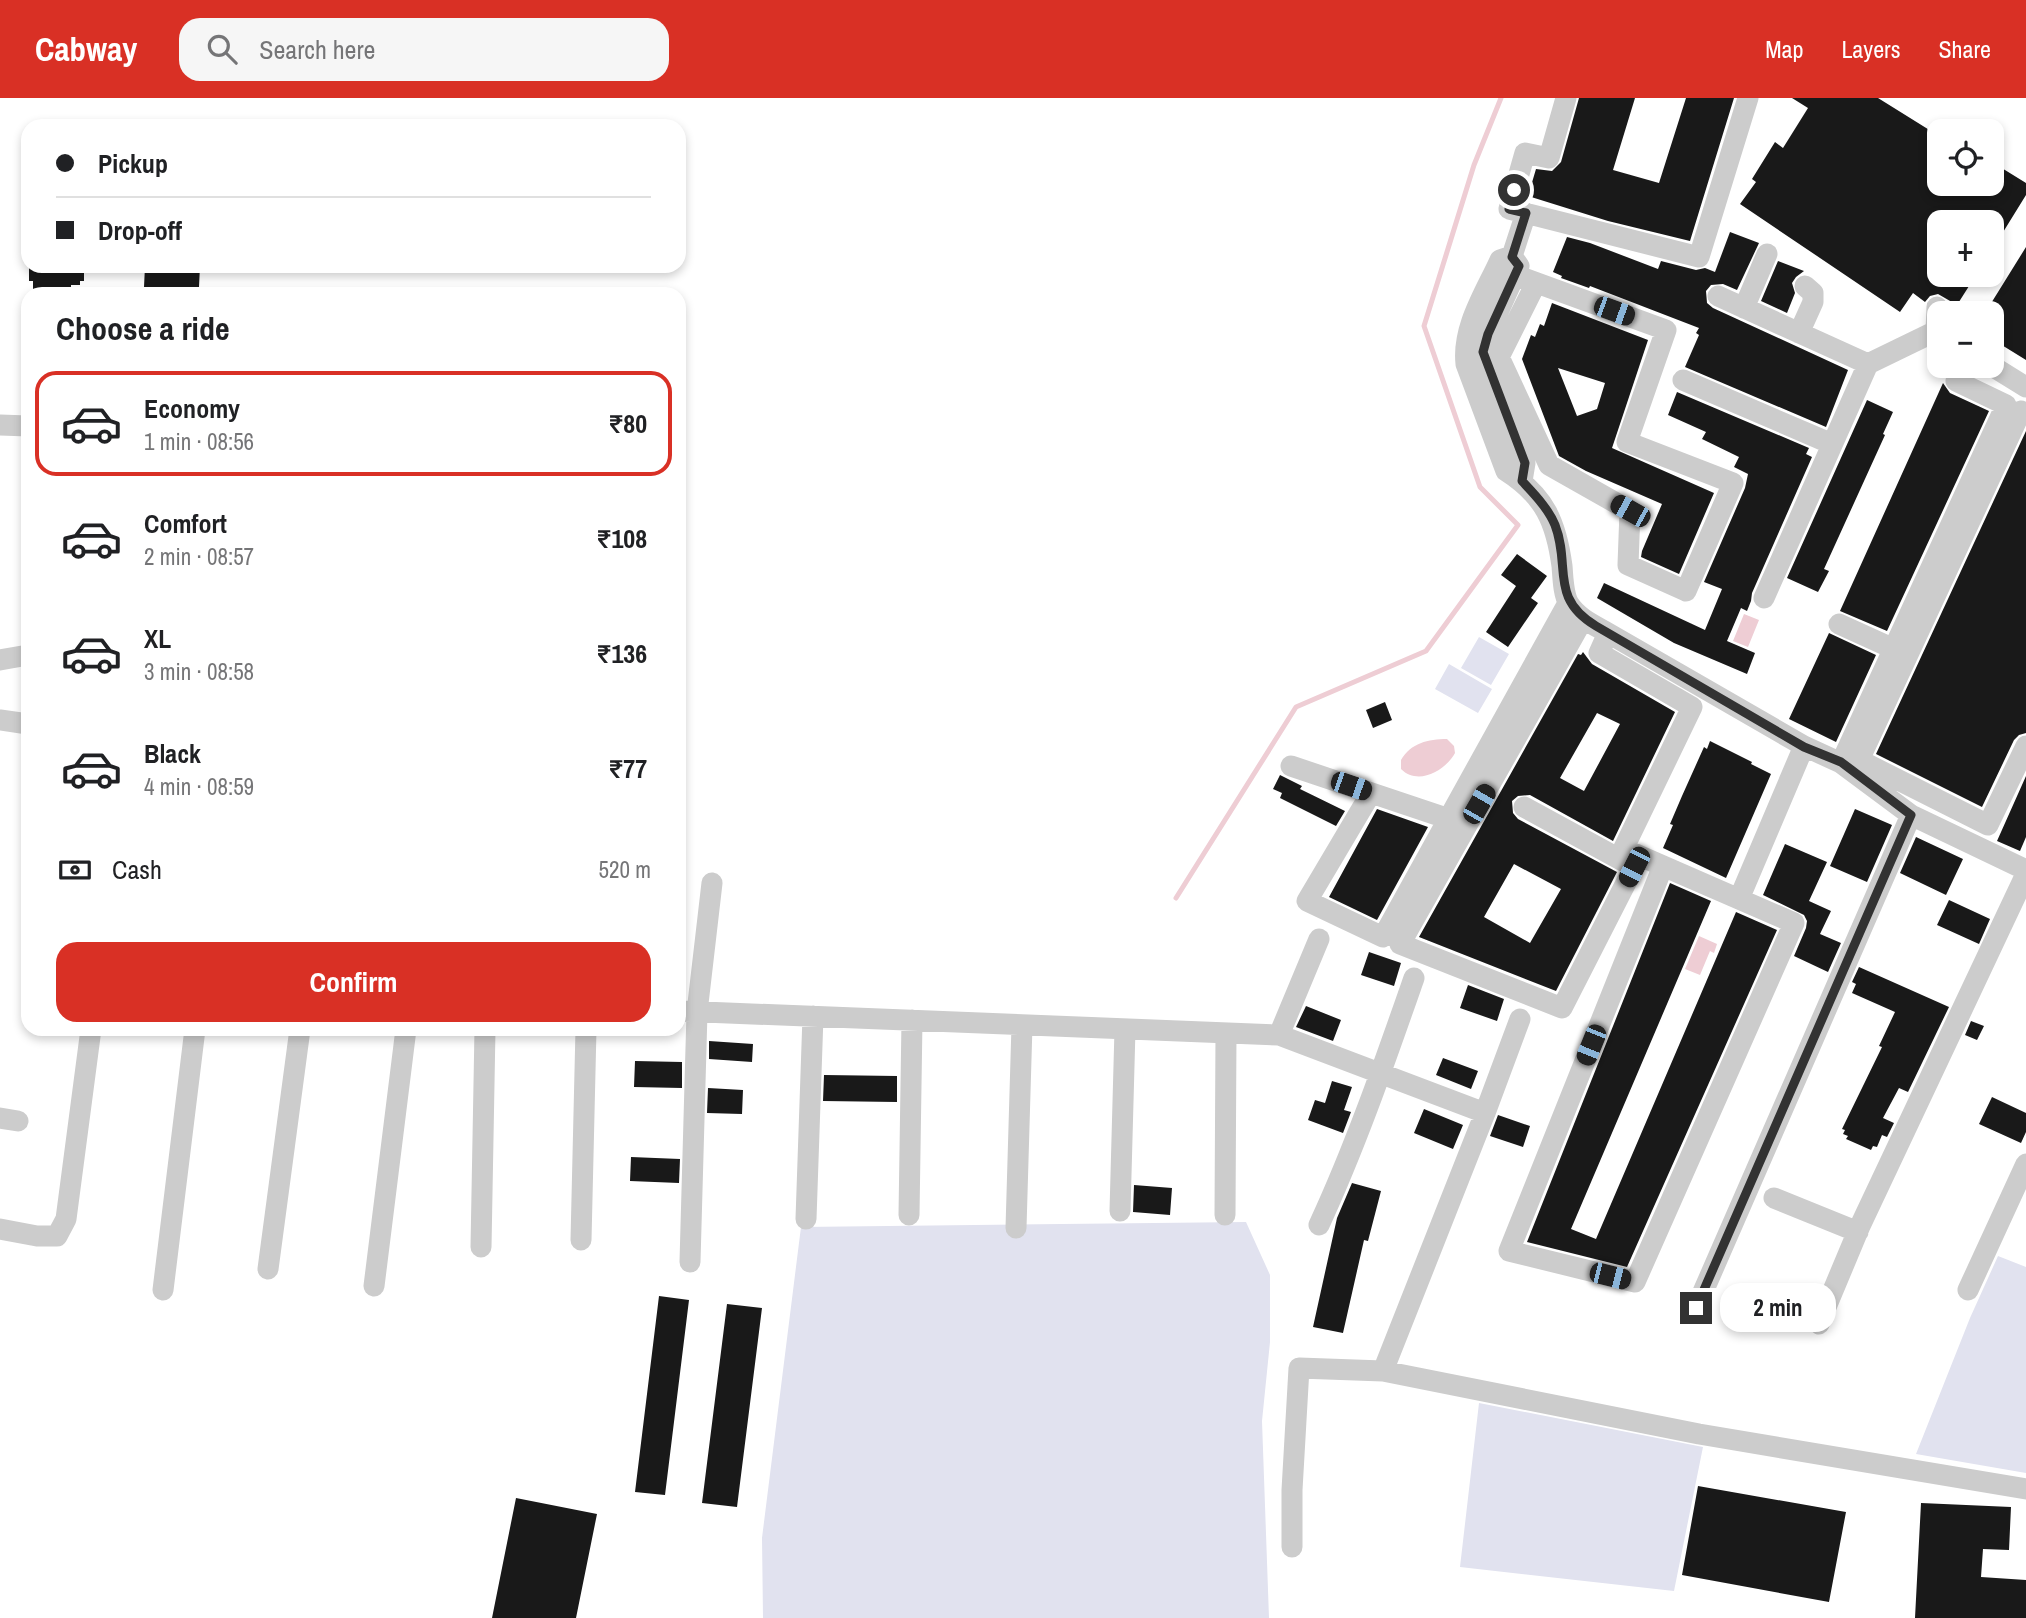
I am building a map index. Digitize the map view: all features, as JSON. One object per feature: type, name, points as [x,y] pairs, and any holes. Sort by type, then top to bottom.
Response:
[{"type":"street","points":[[1566,98],[1549,158],[1525,153],[1509,209],[1699,257],[1748,98]]},
{"type":"street","points":[[1514,266],[1526,213]]},
{"type":"street","points":[[1744,308],[1767,254]]},
{"type":"street","points":[[1536,283],[1499,357],[1549,465],[1630,511],[1629,565],[1686,591],[1733,483],[1627,442],[1665,330],[1536,283],[1514,266],[1500,260],[1467,330],[1464,348],[1466,364],[1506,471],[1522,481],[1540,500],[1555,525],[1568,603],[1583,619],[1804,747],[1841,762],[1911,815],[2026,872],[1858,1232],[1819,1324]]},
{"type":"street","points":[[1799,333],[1813,302],[1813,293],[1805,286]]},
{"type":"street","points":[[1718,296],[1868,363]]},
{"type":"street","points":[[1764,598],[1868,363],[1927,336]]},
{"type":"street","points":[[2004,373],[2026,387]]},
{"type":"street","points":[[1683,380],[1832,443]]},
{"type":"street","points":[[1841,762],[2006,405],[1956,381]]},
{"type":"street","points":[[2026,415],[2021,411],[1859,760],[1989,825],[2026,746]]},
{"type":"street","points":[[0,425],[21,426]]},
{"type":"street","points":[[1371,793],[1307,901],[1383,937],[1568,603]]},
{"type":"street","points":[[1583,619],[1400,944],[1562,1008],[1634,867],[1621,853]]},
{"type":"street","points":[[1839,624],[1894,649]]},
{"type":"street","points":[[1608,633],[1599,653],[1692,707],[1621,853]]},
{"type":"street","points":[[0,660],[21,656]]},
{"type":"street","points":[[0,720],[21,723]]},
{"type":"street","points":[[1739,899],[1804,747]]},
{"type":"street","points":[[1291,765],[1449,819]]},
{"type":"street","points":[[1524,807],[1621,853],[1663,866],[1794,923],[1636,1282],[1509,1251],[1663,866]]},
{"type":"street","points":[[1696,1308],[1911,815]]},
{"type":"street","points":[[690,1262],[688,1012],[712,883]]},
{"type":"street","points":[[1279,1035],[1319,939]]},
{"type":"street","points":[[1319,1225],[1340,1180],[1381,1074],[1414,978]]},
{"type":"street","points":[[688,1012],[1279,1035],[1485,1113]]},
{"type":"street","points":[[806,1219],[813,1016]]},
{"type":"street","points":[[1383,1371],[1520,1019]]},
{"type":"street","points":[[909,1215],[912,1020]]},
{"type":"street","points":[[1016,1228],[1022,1025]]},
{"type":"street","points":[[1120,1211],[1125,1029]]},
{"type":"street","points":[[1225,1215],[1226,1033]]},
{"type":"street","points":[[0,1229],[37,1236],[57,1236],[66,1219],[90,1036]]},
{"type":"street","points":[[163,1290],[194,1036]]},
{"type":"street","points":[[268,1269],[299,1036]]},
{"type":"street","points":[[374,1286],[405,1036]]},
{"type":"street","points":[[481,1247],[485,1036]]},
{"type":"street","points":[[581,1240],[586,1036]]},
{"type":"street","points":[[1968,1290],[2026,1164]]},
{"type":"street","points":[[1774,1198],[1858,1232]]},
{"type":"street","points":[[1292,1548],[1298,1368],[1383,1371],[1699,1434],[2026,1489]]},
{"type":"shaded area","points":[[1744,614],[1759,620],[1748,647],[1733,641]]},
{"type":"shaded area","points":[[1479,637],[1509,654],[1491,685],[1461,668]]},
{"type":"shaded area","points":[[1449,664],[1492,689],[1478,713],[1435,689]]},
{"type":"shaded area","points":[[1447,739],[1454,746],[1455,753],[1451,760],[1438,770],[1431,774],[1415,776],[1401,769],[1401,760],[1415,746],[1427,741]]},
{"type":"shaded area","points":[[1699,936],[1717,944],[1714,953],[1710,951],[1700,975],[1685,969]]},
{"type":"shaded area","points":[[1246,1222],[1270,1275],[1270,1342],[1262,1421],[1269,1618],[763,1618],[762,1538],[801,1227]]},
{"type":"shaded area","points":[[1998,1256],[2026,1267],[2026,1473],[1916,1454],[1970,1318]]},
{"type":"shaded area","points":[[1479,1403],[1703,1447],[1674,1591],[1460,1567]]},
{"type":"building","points":[[1579,98],[1635,98],[1613,170],[1659,183],[1686,98],[1734,98],[1690,241],[1608,221],[1528,196],[1536,169],[1552,171],[1561,162]]},
{"type":"building","points":[[1792,98],[1878,98],[1927,129],[1927,196],[2004,196],[2004,169],[2026,183],[2026,195],[2004,231],[2004,210],[1927,210],[1927,287],[1968,287],[1960,301],[1950,301],[1938,294],[1930,296],[1925,302],[1913,293],[1900,312],[1740,204],[1756,182],[1752,179],[1775,142],[1783,148],[1808,108]]},
{"type":"building","points":[[1730,232],[1759,243],[1737,290],[1723,284],[1711,285],[1706,291],[1707,303],[1848,370],[1826,427],[1685,367],[1699,335],[1696,333],[1699,328],[1590,286],[1589,288],[1561,278],[1562,276],[1553,272],[1567,237],[1658,269],[1661,261],[1715,272]]},
{"type":"building","points":[[2026,247],[2026,360],[2004,346],[2004,301],[1992,301],[2001,287],[2004,287],[2004,282]]},
{"type":"building","points":[[1778,261],[1804,271],[1792,283],[1795,293],[1787,313],[1761,301]]},
{"type":"building","points":[[29,273],[84,273],[84,281],[71,287],[33,287],[33,281],[29,281]]},
{"type":"building","points":[[145,273],[200,273],[199,287],[144,287]]},
{"type":"building","points":[[1552,303],[1648,340],[1612,448],[1714,493],[1679,574],[1641,557],[1662,504],[1586,471],[1559,456],[1522,359],[1531,335],[1535,337],[1540,324],[1544,326]],"holes":[[[1558,368],[1605,383],[1597,409],[1577,416]]]},
{"type":"building","points":[[1943,383],[1950,393],[1989,411],[1887,631],[1840,611]]},
{"type":"building","points":[[1677,392],[1809,448],[1806,454],[1812,457],[1752,593],[1747,611],[1741,608],[1727,641],[1755,653],[1747,674],[1674,643],[1597,598],[1604,583],[1705,630],[1722,589],[1704,582],[1745,488],[1748,474],[1734,467],[1739,457],[1702,439],[1706,432],[1668,415]]},
{"type":"building","points":[[1867,400],[1893,412],[1824,569],[1829,571],[1818,592],[1787,578]]},
{"type":"building","points":[[2026,431],[2026,733],[2014,740],[1982,807],[1876,754]]},
{"type":"building","points":[[1517,554],[1547,576],[1531,598],[1538,603],[1508,647],[1486,632],[1516,586],[1501,575]]},
{"type":"building","points":[[1829,633],[1876,655],[1836,742],[1789,719]]},
{"type":"building","points":[[1583,652],[1592,664],[1675,712],[1613,841],[1530,795],[1518,796],[1512,801],[1513,813],[1518,819],[1617,872],[1556,991],[1419,937],[1578,654]],"holes":[[[1597,713],[1620,724],[1584,791],[1560,778]],[[1514,864],[1561,889],[1530,943],[1484,917]]]},
{"type":"building","points":[[1385,702],[1392,720],[1373,728],[1366,710]]},
{"type":"building","points":[[1710,741],[1771,774],[1726,878],[1663,848],[1682,796],[1704,747],[1707,749]]},
{"type":"building","points":[[1280,775],[1302,786],[1300,789],[1345,811],[1336,826],[1280,798],[1282,793],[1273,789]]},
{"type":"building","points":[[2026,776],[2026,837],[2020,851],[1997,841]]},
{"type":"building","points":[[1377,809],[1428,827],[1377,920],[1329,897]]},
{"type":"building","points":[[1855,809],[1892,825],[1867,882],[1830,866]]},
{"type":"building","points":[[1916,837],[1963,859],[1946,895],[1900,873]]},
{"type":"building","points":[[1785,844],[1827,862],[1809,901],[1831,911],[1820,934],[1841,943],[1828,972],[1794,956],[1806,928],[1804,915],[1763,895]]},
{"type":"building","points":[[1670,883],[1711,901],[1571,1229],[1596,1239],[1736,912],[1777,930],[1627,1267],[1527,1242]]},
{"type":"building","points":[[1949,900],[1990,919],[1979,944],[1937,925]]},
{"type":"building","points":[[1369,952],[1401,963],[1394,986],[1361,975]]},
{"type":"building","points":[[1859,967],[1949,1007],[1908,1092],[1899,1088],[1883,1118],[1894,1123],[1887,1137],[1882,1135],[1877,1147],[1873,1146],[1871,1150],[1846,1139],[1848,1136],[1843,1134],[1845,1130],[1842,1129],[1882,1047],[1879,1046],[1895,1012],[1852,993],[1856,984],[1852,982]]},
{"type":"building","points":[[1468,985],[1504,999],[1497,1021],[1460,1008]]},
{"type":"building","points":[[1306,1006],[1341,1020],[1333,1041],[1296,1027]]},
{"type":"building","points":[[1971,1021],[1984,1026],[1977,1040],[1965,1035]]},
{"type":"building","points":[[709,1041],[753,1044],[752,1062],[709,1059]]},
{"type":"building","points":[[1443,1058],[1478,1071],[1471,1089],[1436,1075]]},
{"type":"building","points":[[635,1061],[682,1062],[682,1088],[634,1087]]},
{"type":"building","points":[[824,1075],[897,1076],[897,1102],[823,1101]]},
{"type":"building","points":[[1332,1081],[1352,1087],[1344,1110],[1351,1112],[1343,1133],[1308,1120],[1315,1100],[1325,1103]]},
{"type":"building","points":[[708,1088],[743,1090],[742,1114],[707,1113]]},
{"type":"building","points":[[1992,1097],[2026,1113],[2026,1132],[2021,1143],[1979,1124]]},
{"type":"building","points":[[1424,1109],[1463,1125],[1453,1149],[1414,1133]]},
{"type":"building","points":[[1498,1115],[1530,1126],[1523,1147],[1490,1136]]},
{"type":"building","points":[[631,1157],[680,1159],[679,1183],[630,1181]]},
{"type":"building","points":[[1352,1183],[1381,1191],[1368,1241],[1364,1240],[1343,1333],[1313,1327],[1337,1218]]},
{"type":"building","points":[[1134,1185],[1172,1188],[1170,1215],[1133,1212]]},
{"type":"building","points":[[659,1296],[689,1300],[665,1495],[635,1492]]},
{"type":"building","points":[[727,1304],[762,1308],[737,1507],[702,1503]]},
{"type":"building","points":[[1698,1486],[1846,1512],[1829,1602],[1682,1575]]},
{"type":"building","points":[[516,1498],[597,1514],[576,1618],[492,1618]]},
{"type":"building","points":[[1921,1503],[2011,1507],[2009,1550],[1983,1549],[1981,1577],[2026,1580],[2026,1618],[1915,1618]]},
{"type":"waterway","points":[[1176,898],[1296,707],[1426,651],[1518,525],[1480,487],[1424,326],[1474,165],[1501,98]]},
{"type":"route","points":[[1514,190],[1509,209],[1526,213],[1512,257],[1519,266],[1484,343],[1483,352],[1525,463],[1522,481],[1540,500],[1555,525],[1568,603],[1583,619],[1804,747],[1841,762],[1911,815],[1696,1308]]}]
